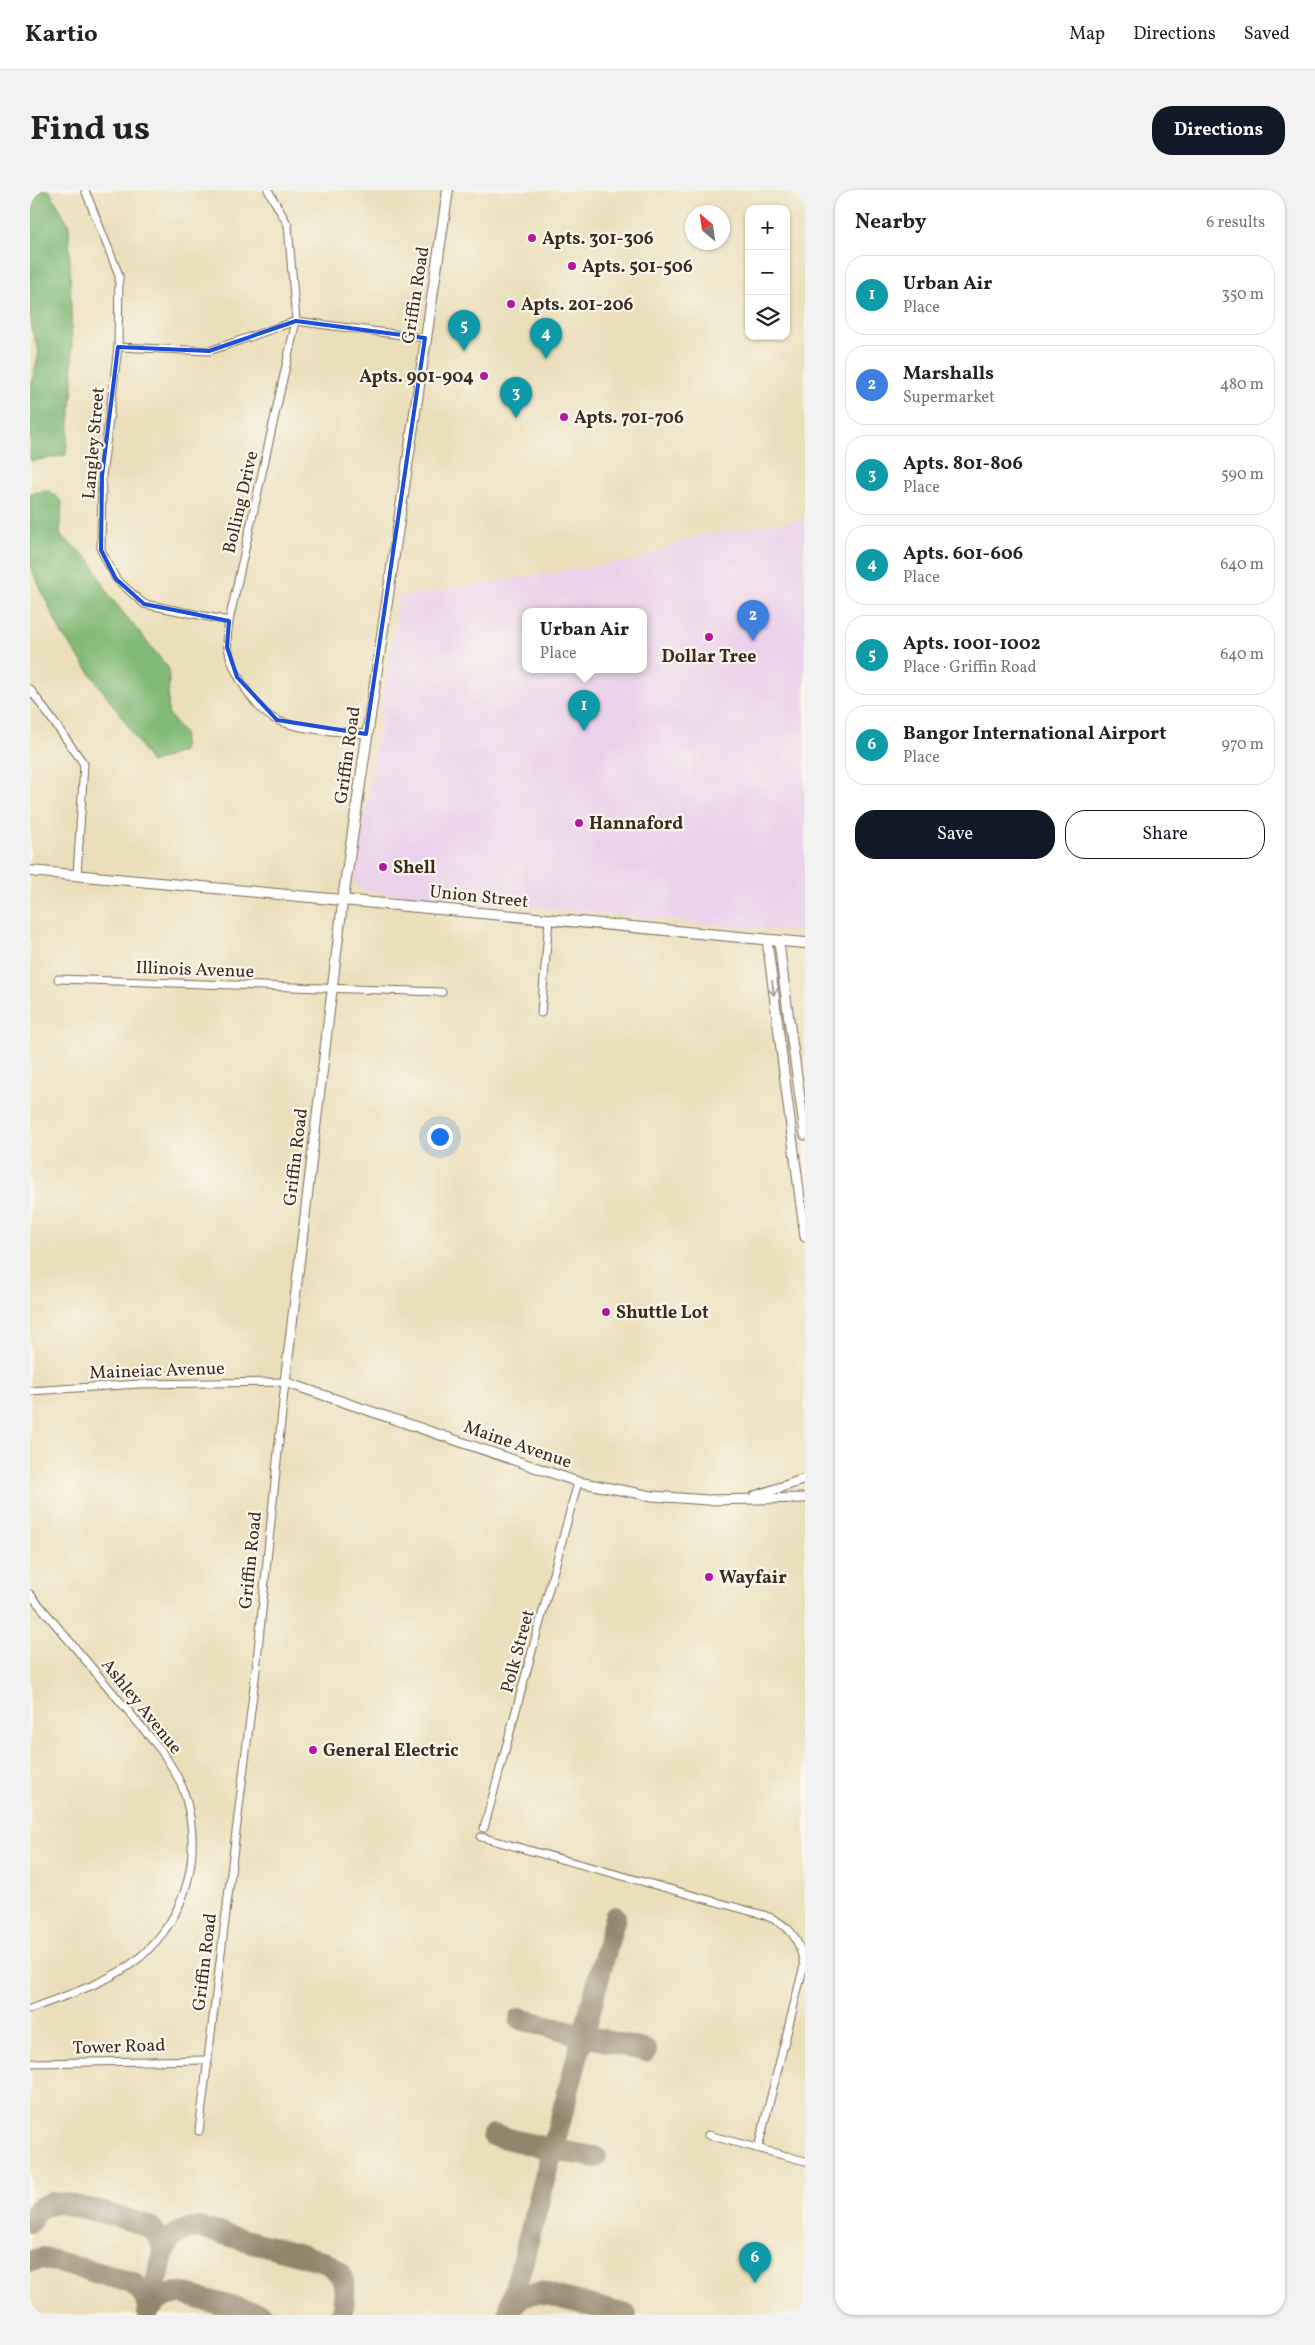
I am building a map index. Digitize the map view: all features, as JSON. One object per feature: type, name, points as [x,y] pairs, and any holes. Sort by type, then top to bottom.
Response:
[{"type":"main road","name":"Griffin Road","points":[[343,899],[448,190]]},
{"type":"main road","name":"Union Street","points":[[30,871],[805,943]]},
{"type":"street","name":"Langley Street","points":[[85,190],[119,275],[118,347],[102,476],[101,550],[116,579],[144,604],[229,621]]},
{"type":"street","name":"Bolling Drive","points":[[268,190],[288,224],[296,321],[229,621],[228,647],[237,677],[255,701],[276,720],[298,726],[366,734]]},
{"type":"street","points":[[118,347],[209,352],[296,321],[425,338]]},
{"type":"street","points":[[30,689],[84,764],[77,875]]},
{"type":"street","name":"Griffin Road","points":[[199,2131],[256,1670],[285,1382],[330,989],[343,899]]},
{"type":"street","points":[[541,1013],[549,920]]},
{"type":"street","points":[[766,940],[805,1237]]},
{"type":"street","points":[[779,941],[782,980],[789,1011],[805,1135]]},
{"type":"street","name":"Illinois Avenue","points":[[58,979],[442,992]]},
{"type":"street","name":"Maineiac Avenue","points":[[30,1391],[139,1384],[285,1382]]},
{"type":"street","name":"Maine Avenue","points":[[285,1382],[578,1482],[652,1496],[707,1500],[805,1498]]},
{"type":"street","name":"Maine Avenue","points":[[748,1500],[805,1479]]},
{"type":"street","name":"Polk Street","points":[[484,1828],[578,1482]]},
{"type":"street","name":"Ashley Avenue","points":[[30,1594],[160,1749],[184,1791],[193,1834],[193,1851],[186,1889],[174,1916],[159,1938],[139,1958],[109,1978],[30,2009]]},
{"type":"street","points":[[481,1838],[764,1914],[782,1922],[795,1936],[804,1965],[758,2148]]},
{"type":"street","name":"Tower Road","points":[[30,2063],[208,2060]]},
{"type":"street","points":[[708,2135],[805,2161]]},
{"type":"highlighted area","points":[[296,321],[425,338],[366,734],[277,720],[237,677],[227,647],[229,621],[144,604],[116,579],[101,550],[102,476],[118,347],[209,351]]},
{"type":"shaded area","points":[[805,519],[805,933],[363,891],[357,886],[355,876],[399,597],[635,560],[700,535]]},
{"type":"green space","points":[[30,190],[49,190],[69,225],[73,385],[66,455],[33,461],[30,460],[30,389],[39,352],[30,325]]},
{"type":"green space","points":[[50,491],[62,502],[60,535],[90,560],[109,595],[169,669],[168,713],[184,734],[183,751],[151,763],[127,724],[61,633],[30,565],[30,493]]},
{"type":"taxiway","points":[[508,2315],[615,1917]]},
{"type":"taxiway","points":[[520,2019],[646,2051]]},
{"type":"taxiway","points":[[493,2135],[553,2150],[596,2157]]},
{"type":"taxiway","points":[[30,2222],[41,2208],[48,2204],[59,2203],[103,2213],[146,2226],[157,2234],[164,2252],[173,2237],[182,2231],[200,2228],[323,2261],[337,2271],[344,2284],[345,2291],[341,2315]]},
{"type":"taxiway","points":[[148,2312],[164,2252]]},
{"type":"taxiway","points":[[30,2261],[43,2258],[131,2282],[144,2294],[148,2311]]},
{"type":"taxiway","points":[[509,2312],[521,2298],[539,2292],[626,2315]]},
{"type":"taxiway","points":[[148,2311],[161,2299],[179,2293],[262,2315]]},
{"type":"place","name":"Apts. 301-306","points":[[532,238]]},
{"type":"place","name":"Apts. 501-506","points":[[572,266]]},
{"type":"place","name":"Apts. 201-206","points":[[511,304]]},
{"type":"place","name":"Apts. 1001-1002","points":[[464,351]]},
{"type":"place","name":"Apts. 601-606","points":[[546,359]]},
{"type":"place","name":"Apts. 901-904","points":[[484,376]]},
{"type":"place","name":"Apts. 701-706","points":[[564,417]]},
{"type":"place","name":"Apts. 801-806","points":[[516,418]]},
{"type":"place","name":"Dollar Tree","points":[[709,637]]},
{"type":"place","name":"Marshalls","points":[[753,641]]},
{"type":"place","name":"Urban Air","points":[[584,731]]},
{"type":"place","name":"Hannaford","points":[[579,823]]},
{"type":"place","name":"Shell","points":[[383,867]]},
{"type":"place","name":"Shuttle Lot","points":[[606,1312]]},
{"type":"place","name":"Wayfair","points":[[709,1577]]},
{"type":"place","name":"General Electric","points":[[313,1750]]},
{"type":"place","name":"Bangor International Airport","points":[[755,2283]]}]
